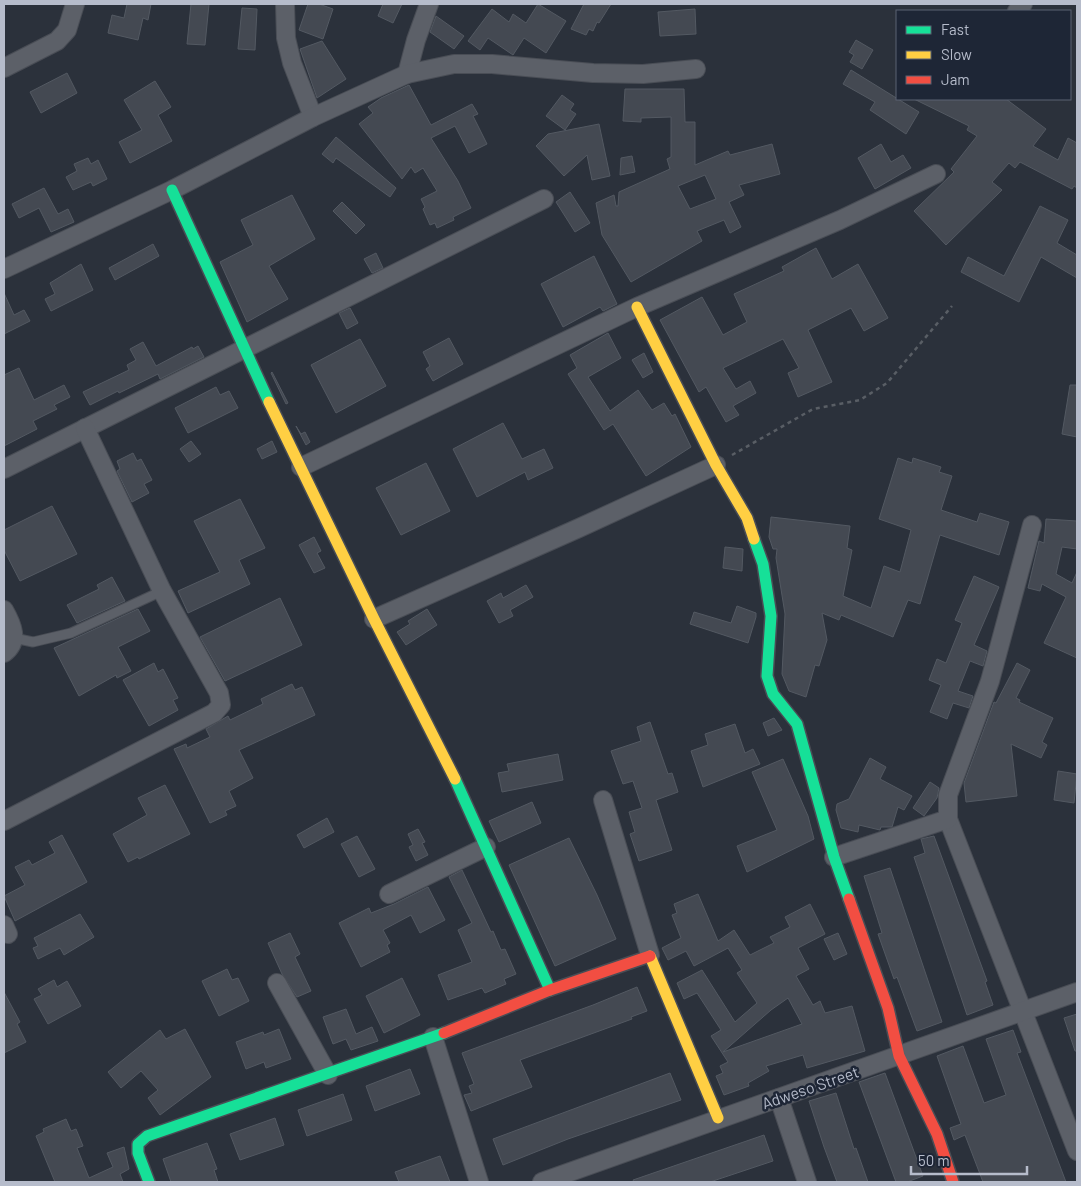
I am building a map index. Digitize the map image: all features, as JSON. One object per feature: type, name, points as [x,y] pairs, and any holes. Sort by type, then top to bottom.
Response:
[{"type":"street","points":[[4,68],[57,41],[68,30],[75,4]]},
{"type":"street","points":[[285,4],[286,38],[292,63],[314,117]]},
{"type":"street","points":[[407,74],[416,40],[429,4]]},
{"type":"street","points":[[4,269],[172,190],[314,117],[407,74],[454,64],[593,73],[643,74],[696,69]]},
{"type":"street","points":[[301,467],[637,308],[840,220],[936,174]]},
{"type":"street","points":[[172,190],[244,350],[374,619],[448,764],[550,990]]},
{"type":"street","points":[[4,469],[544,199]]},
{"type":"street","points":[[637,308],[716,464],[747,518],[763,564],[771,616],[767,676],[773,694],[797,724],[834,857],[888,1008],[899,1056],[937,1134],[953,1182]]},
{"type":"street","points":[[4,821],[214,713],[220,704],[219,693],[162,591],[85,428]]},
{"type":"street","points":[[374,619],[579,528],[716,464]]},
{"type":"street","points":[[1032,525],[990,681],[948,795],[948,819],[1077,1151]]},
{"type":"street","points":[[4,610],[12,625],[9,646]]},
{"type":"street","points":[[603,800],[650,954],[718,1118]]},
{"type":"street","points":[[834,857],[948,819]]},
{"type":"street","points":[[389,894],[486,847]]},
{"type":"street","points":[[149,1182],[138,1153],[138,1144],[147,1136],[433,1038],[550,990],[650,954]]},
{"type":"street","points":[[277,983],[328,1075]]},
{"type":"street","name":"Adweso Street","points":[[542,1182],[1077,992]]},
{"type":"street","points":[[433,1038],[479,1182]]},
{"type":"street","points":[[779,1098],[807,1182]]},
{"type":"lane","points":[[9,646],[72,633],[162,591]]},
{"type":"path","points":[[716,464],[813,408],[860,400],[887,383],[952,306]]},
{"type":"building","points":[[127,4],[151,4],[148,20],[143,18],[138,40],[108,33],[112,15],[124,18]]},
{"type":"building","points":[[191,4],[209,4],[205,45],[187,44]]},
{"type":"building","points":[[308,4],[319,4],[333,9],[323,39],[299,30]]},
{"type":"building","points":[[383,4],[402,4],[393,23],[378,16]]},
{"type":"building","points":[[538,4],[566,21],[546,53],[524,38],[513,55],[488,38],[480,50],[468,41],[492,9],[509,22],[513,14],[526,23]]},
{"type":"building","points":[[584,4],[611,4],[599,23],[597,22],[593,31],[589,29],[586,35],[571,29]]},
{"type":"building","points":[[242,8],[257,9],[255,50],[238,49]]},
{"type":"building","points":[[695,9],[696,34],[660,36],[658,12]]},
{"type":"building","points":[[436,16],[464,36],[454,49],[430,32]]},
{"type":"building","points":[[856,40],[873,50],[862,69],[850,62],[854,55],[849,52]]},
{"type":"building","points":[[322,41],[346,79],[317,98],[300,49]]},
{"type":"building","points":[[851,70],[896,98],[896,100],[900,100],[919,112],[906,134],[870,110],[875,102],[843,84]]},
{"type":"building","points":[[67,73],[77,93],[41,113],[30,92]]},
{"type":"building","points":[[155,81],[171,107],[158,115],[172,141],[130,163],[119,142],[142,130],[124,100]]},
{"type":"building","points":[[409,85],[431,125],[472,104],[478,114],[473,116],[487,144],[469,153],[455,126],[431,138],[458,181],[471,208],[453,217],[454,220],[437,228],[435,223],[430,225],[423,209],[425,207],[421,199],[437,191],[423,168],[415,173],[411,167],[402,179],[359,124],[373,113],[368,107],[381,98]]},
{"type":"building","points":[[625,89],[684,89],[685,122],[695,122],[695,165],[728,151],[730,155],[772,144],[780,174],[739,185],[744,195],[729,202],[741,227],[730,233],[724,220],[697,231],[702,241],[631,282],[602,235],[596,203],[614,195],[616,206],[618,206],[619,192],[670,169],[667,159],[671,157],[671,117],[641,118],[641,122],[623,121]],"holes":[[[705,175],[716,199],[690,209],[678,186]]]},
{"type":"building","points":[[562,95],[574,104],[570,110],[576,114],[565,130],[546,116]]},
{"type":"building","points":[[916,100],[1007,100],[1046,129],[1033,146],[1058,160],[1068,138],[1077,143],[1077,188],[1074,186],[1072,189],[1020,162],[1015,168],[1009,163],[992,182],[1002,190],[946,245],[914,211],[954,172],[951,169],[977,136],[967,130],[969,126]]},
{"type":"building","points":[[599,124],[610,176],[592,180],[587,155],[564,176],[536,146],[548,134]]},
{"type":"building","points":[[336,137],[396,188],[390,197],[336,158],[333,163],[322,154]]},
{"type":"building","points":[[881,144],[891,162],[903,155],[911,168],[875,189],[858,158]]},
{"type":"building","points":[[632,156],[635,172],[620,175],[621,158]]},
{"type":"building","points":[[88,158],[91,164],[98,160],[107,179],[93,186],[91,182],[73,190],[66,177],[77,171],[74,164]]},
{"type":"building","points":[[44,188],[58,214],[68,209],[74,222],[51,232],[39,208],[19,218],[12,204]]},
{"type":"building","points":[[570,192],[590,223],[575,232],[556,202]]},
{"type":"building","points":[[292,195],[315,239],[269,266],[288,299],[247,322],[220,262],[253,245],[241,220]]},
{"type":"building","points":[[342,202],[365,225],[356,234],[333,211]]},
{"type":"building","points":[[1040,206],[1068,220],[1057,243],[1077,255],[1077,278],[1041,257],[1019,302],[961,272],[968,257],[1004,276]]},
{"type":"building","points":[[153,244],[159,256],[115,280],[109,268]]},
{"type":"building","points":[[816,248],[832,279],[858,264],[888,318],[864,331],[851,308],[808,330],[832,382],[798,397],[788,373],[799,368],[783,339],[723,368],[736,389],[750,381],[756,393],[733,406],[739,415],[726,422],[706,387],[699,392],[660,320],[702,297],[723,335],[747,322],[734,294],[784,271],[782,267]]},
{"type":"building","points":[[376,253],[383,268],[372,273],[364,259]]},
{"type":"building","points":[[594,256],[617,304],[603,311],[600,307],[563,327],[541,284]]},
{"type":"building","points":[[81,264],[93,290],[51,311],[45,299],[55,294],[50,283]]},
{"type":"building","points":[[4,293],[14,315],[24,310],[30,321],[4,334]]},
{"type":"building","points":[[350,308],[358,323],[347,329],[339,313]]},
{"type":"building","points":[[608,333],[621,358],[588,377],[610,411],[638,390],[652,410],[664,403],[672,416],[675,414],[691,447],[646,476],[613,424],[604,430],[568,374],[577,368],[570,355]]},
{"type":"building","points":[[449,338],[463,364],[433,381],[426,369],[430,366],[423,352]]},
{"type":"building","points":[[360,339],[386,386],[336,413],[311,365]]},
{"type":"building","points":[[143,342],[156,366],[192,347],[193,349],[198,346],[204,357],[160,379],[158,374],[90,405],[83,392],[129,370],[127,365],[136,360],[130,349]]},
{"type":"building","points":[[644,353],[653,372],[643,378],[632,360]]},
{"type":"building","points":[[19,368],[34,400],[64,385],[70,397],[54,405],[57,409],[33,421],[37,429],[4,446],[4,375]]},
{"type":"building","points":[[271,373],[288,403],[286,404]]},
{"type":"building","points":[[1070,385],[1077,385],[1077,437],[1062,434]]},
{"type":"building","points":[[216,387],[220,395],[229,391],[238,408],[188,433],[175,408]]},
{"type":"building","points":[[503,423],[522,459],[544,449],[553,468],[528,480],[525,472],[477,497],[453,449]]},
{"type":"building","points":[[296,426],[301,434],[305,432],[310,442],[306,445]]},
{"type":"building","points":[[191,441],[201,454],[189,462],[180,449]]},
{"type":"building","points":[[272,441],[277,452],[262,459],[257,449]]},
{"type":"building","points":[[133,453],[137,461],[141,459],[152,480],[144,484],[149,493],[132,502],[117,471],[120,469],[117,461]]},
{"type":"building","points":[[898,458],[912,463],[913,458],[941,467],[939,472],[952,476],[941,510],[977,522],[980,513],[1009,522],[999,555],[940,535],[920,604],[908,600],[893,637],[841,615],[839,620],[822,613],[827,640],[819,666],[815,665],[806,697],[789,691],[782,674],[785,614],[776,558],[777,549],[773,549],[769,537],[771,517],[850,526],[847,548],[852,550],[843,596],[871,608],[884,566],[900,572],[911,530],[879,519]]},
{"type":"building","points":[[426,463],[450,511],[401,535],[376,488]]},
{"type":"building","points":[[240,499],[265,548],[239,560],[250,584],[188,613],[178,591],[220,572],[194,521]]},
{"type":"building","points":[[52,506],[77,554],[20,581],[4,550],[4,530]]},
{"type":"building","points":[[1046,519],[1077,521],[1077,549],[1062,547],[1056,574],[1072,583],[1077,572],[1077,658],[1044,643],[1066,597],[1042,584],[1040,591],[1028,588],[1039,541],[1044,543]]},
{"type":"building","points":[[314,537],[321,551],[317,553],[325,568],[314,573],[299,545]]},
{"type":"building","points":[[725,547],[743,549],[742,571],[723,568]]},
{"type":"building","points":[[974,576],[999,587],[974,645],[987,651],[983,666],[970,661],[958,691],[973,696],[969,708],[953,703],[947,719],[930,712],[941,685],[929,680],[937,659],[946,663],[962,623],[955,620]]},
{"type":"building","points":[[112,577],[125,601],[77,623],[67,605],[99,589],[97,585]]},
{"type":"building","points":[[526,585],[533,597],[510,610],[513,616],[499,623],[487,601],[501,593],[503,598]]},
{"type":"building","points":[[280,598],[302,645],[225,681],[200,637]]},
{"type":"building","points":[[737,606],[756,613],[748,643],[690,624],[694,612],[731,623]]},
{"type":"building","points":[[138,609],[150,631],[118,647],[131,671],[117,678],[116,675],[79,696],[54,648]]},
{"type":"building","points":[[427,609],[437,625],[406,645],[397,632],[410,624],[408,621]]},
{"type":"building","points":[[154,663],[158,672],[163,669],[178,698],[173,700],[178,710],[149,726],[123,680]]},
{"type":"building","points":[[1017,663],[1030,670],[1016,698],[1020,700],[1019,702],[1053,718],[1042,742],[1047,745],[1041,758],[1011,744],[1017,796],[966,802],[964,783],[994,702],[996,703]]},
{"type":"building","points":[[292,684],[295,690],[302,687],[315,715],[239,750],[253,778],[229,791],[236,806],[225,811],[227,815],[210,823],[174,749],[186,744],[187,748],[210,737],[206,729],[228,716],[230,720],[263,704],[261,699]]},
{"type":"building","points":[[774,718],[782,730],[768,736],[763,723]]},
{"type":"building","points":[[650,722],[668,774],[672,773],[678,792],[656,800],[672,850],[639,861],[630,834],[635,832],[629,812],[642,808],[633,781],[623,784],[611,751],[641,741],[637,727]]},
{"type":"building","points":[[735,724],[745,753],[753,749],[760,764],[703,787],[691,751],[708,745],[705,734]]},
{"type":"building","points":[[558,754],[563,780],[502,792],[498,773],[509,771],[507,764]]},
{"type":"building","points":[[870,758],[886,767],[880,779],[912,796],[904,810],[898,807],[892,827],[881,827],[880,830],[859,825],[858,832],[841,828],[836,810],[837,804],[849,799]]},
{"type":"building","points":[[783,759],[808,816],[814,839],[747,872],[737,846],[777,830],[752,772]]},
{"type":"building","points":[[1058,771],[1077,774],[1074,803],[1054,800]]},
{"type":"building","points":[[930,782],[939,788],[937,798],[924,816],[913,808]]},
{"type":"building","points":[[165,785],[190,834],[139,859],[138,857],[128,862],[113,834],[147,815],[138,798]]},
{"type":"building","points":[[532,802],[541,823],[499,842],[489,821]]},
{"type":"building","points":[[327,818],[334,832],[304,848],[297,835]]},
{"type":"building","points":[[418,829],[425,842],[422,843],[428,855],[416,861],[409,847],[413,845],[408,834]]},
{"type":"building","points":[[62,835],[87,882],[15,921],[4,896],[25,885],[15,867],[29,860],[32,865],[55,853],[49,842]]},
{"type":"building","points":[[357,836],[375,869],[359,877],[341,844]]},
{"type":"building","points":[[934,836],[987,981],[985,982],[993,1005],[967,1015],[914,857],[925,853],[921,839]]},
{"type":"building","points":[[569,838],[616,939],[555,966],[509,865]]},
{"type":"building","points":[[890,868],[942,1022],[917,1031],[897,977],[894,979],[878,934],[882,933],[864,876]]},
{"type":"building","points":[[462,870],[491,932],[493,931],[501,950],[505,949],[516,974],[504,979],[506,984],[485,993],[482,988],[448,1000],[438,975],[472,962],[458,930],[472,923],[449,877]]},
{"type":"building","points":[[428,887],[445,920],[420,933],[411,915],[383,930],[390,943],[387,945],[390,952],[361,967],[339,923],[369,908],[371,913],[394,904]]},
{"type":"building","points":[[698,894],[718,941],[734,930],[750,955],[774,943],[770,937],[790,927],[785,917],[810,904],[825,934],[798,948],[809,969],[796,976],[813,1005],[820,1001],[825,1013],[852,1006],[865,1051],[807,1068],[803,1055],[766,1066],[769,1071],[748,1083],[749,1086],[724,1095],[716,1076],[723,1073],[720,1066],[728,1062],[711,1036],[721,1030],[697,993],[684,999],[677,983],[702,970],[735,1022],[757,1003],[737,973],[742,970],[728,948],[694,966],[686,951],[668,960],[662,948],[681,938],[672,915],[677,913],[674,904]],"holes":[[[788,998],[802,1024],[723,1052],[771,1010]]]},
{"type":"building","points":[[80,914],[94,937],[64,955],[60,948],[38,959],[33,948],[38,946],[34,938]]},
{"type":"building","points":[[290,933],[300,954],[295,957],[311,991],[297,997],[282,974],[268,943]]},
{"type":"building","points":[[838,933],[847,954],[834,960],[824,939]]},
{"type":"building","points":[[227,969],[232,980],[238,978],[249,1001],[219,1016],[202,981]]},
{"type":"building","points":[[402,978],[420,1015],[384,1033],[366,996]]},
{"type":"building","points":[[54,980],[57,987],[67,981],[81,1006],[48,1024],[34,999],[42,995],[38,989]]},
{"type":"building","points":[[637,987],[647,1011],[631,1017],[632,1019],[520,1060],[532,1087],[471,1111],[464,1095],[472,1093],[469,1086],[474,1084],[462,1053]]},
{"type":"building","points":[[4,992],[20,1022],[17,1024],[26,1042],[4,1053]]},
{"type":"building","points":[[346,1009],[356,1034],[372,1027],[378,1041],[351,1050],[346,1039],[333,1044],[323,1017]]},
{"type":"building","points":[[1077,1014],[1077,1051],[1075,1051],[1064,1018]]},
{"type":"building","points":[[185,1029],[211,1077],[160,1115],[148,1098],[158,1090],[141,1071],[121,1088],[108,1072],[160,1030],[166,1039]]},
{"type":"building","points":[[279,1029],[291,1059],[266,1068],[264,1062],[246,1069],[236,1042],[263,1032],[264,1035]]},
{"type":"building","points":[[1013,1030],[1021,1052],[1017,1053],[1066,1182],[983,1182],[965,1135],[954,1140],[950,1128],[961,1124],[937,1056],[963,1046],[984,1103],[1006,1095],[986,1039]]},
{"type":"building","points":[[410,1069],[420,1094],[375,1111],[366,1086]]},
{"type":"building","points":[[670,1073],[681,1100],[568,1139],[503,1165],[493,1139]]},
{"type":"building","points":[[885,1073],[923,1176],[907,1182],[896,1182],[859,1082]]},
{"type":"building","points":[[836,1093],[854,1149],[856,1148],[868,1182],[837,1182],[824,1147],[809,1101]]},
{"type":"building","points":[[343,1094],[352,1120],[307,1136],[298,1110]]},
{"type":"building","points":[[275,1118],[284,1145],[240,1160],[230,1134]]},
{"type":"building","points":[[66,1119],[71,1131],[76,1129],[83,1146],[77,1148],[89,1178],[113,1167],[107,1153],[124,1147],[129,1169],[120,1174],[123,1182],[55,1182],[36,1136],[44,1132],[43,1129]]},
{"type":"building","points":[[764,1135],[773,1161],[710,1182],[634,1182],[633,1180]]},
{"type":"building","points":[[207,1143],[217,1169],[214,1170],[218,1182],[171,1182],[163,1159]]},
{"type":"building","points":[[440,1156],[450,1182],[399,1182],[395,1172]]},
{"type":"traffic: fast","points":[[172,190],[269,402]]},
{"type":"traffic: fast","points":[[754,539],[763,564],[771,616],[767,676],[773,694],[797,724],[834,857],[849,899]]},
{"type":"traffic: fast","points":[[455,779],[550,990]]},
{"type":"traffic: fast","points":[[149,1182],[138,1153],[138,1144],[147,1136],[444,1033]]},
{"type":"traffic: slow","points":[[637,307],[716,465],[747,518],[754,539]]},
{"type":"traffic: slow","points":[[269,402],[374,619],[455,779]]},
{"type":"traffic: slow","points":[[650,956],[718,1118]]},
{"type":"traffic: jam","points":[[849,899],[888,1008],[899,1056],[937,1134],[953,1182]]},
{"type":"traffic: jam","points":[[444,1033],[550,990],[650,956]]}]
